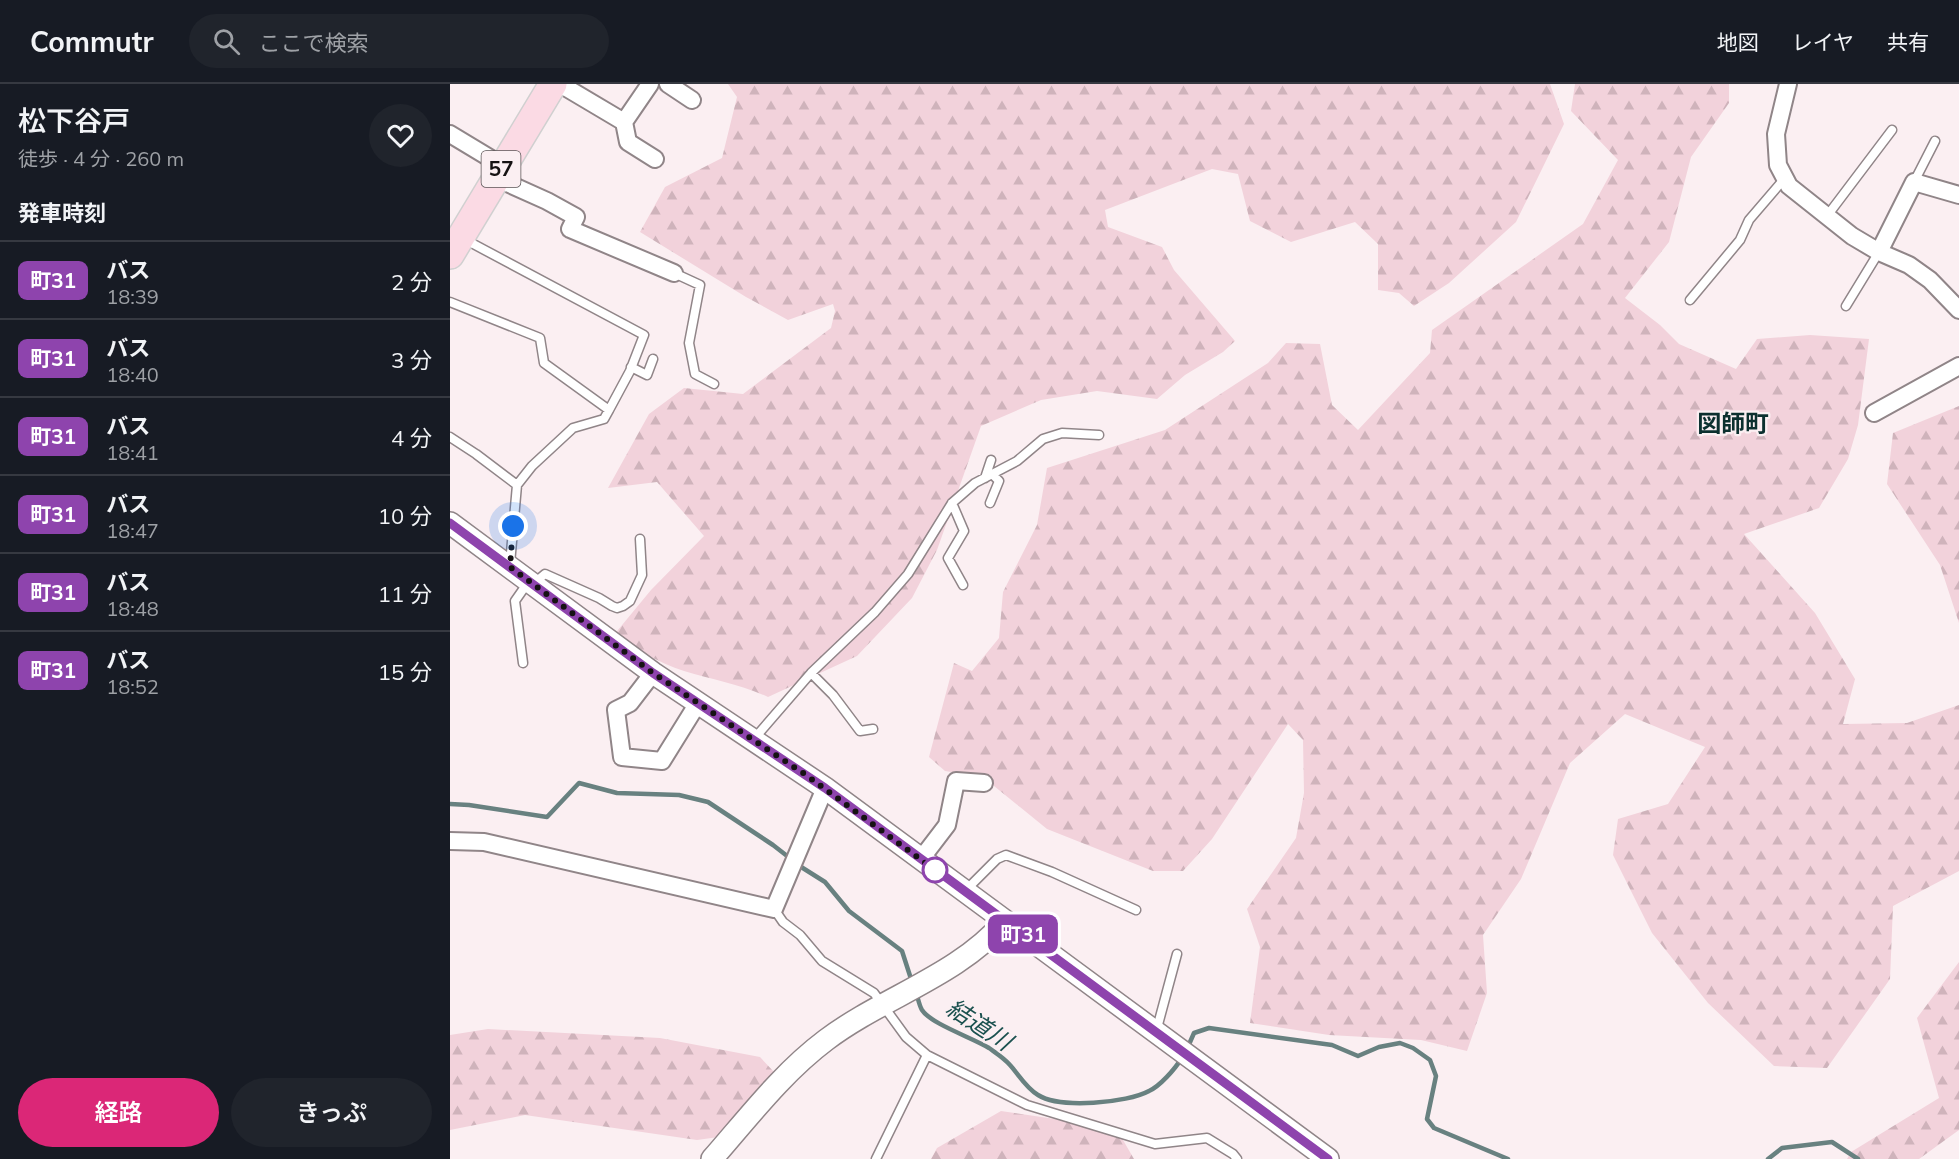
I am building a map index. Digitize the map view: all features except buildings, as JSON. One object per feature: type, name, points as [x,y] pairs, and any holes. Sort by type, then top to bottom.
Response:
[{"type":"main road","name":"57","points":[[456,238],[500,172],[553,84]]},
{"type":"street","points":[[560,84],[624,122]]},
{"type":"street","points":[[650,84],[624,122],[628,142],[655,159]]},
{"type":"street","points":[[668,84],[692,100]]},
{"type":"street","points":[[1788,84],[1776,134],[1778,165],[1789,186],[1852,236],[1879,252],[1909,265],[1923,275],[1959,310]]},
{"type":"street","points":[[450,134],[500,172],[576,217],[570,229],[674,273]]},
{"type":"street","points":[[1879,252],[1914,182],[1959,195]]},
{"type":"street","points":[[1874,413],[1959,366]]},
{"type":"street","points":[[450,523],[653,673],[825,788],[1328,1159]]},
{"type":"street","points":[[653,673],[630,703],[616,710],[622,757],[662,761],[698,703]]},
{"type":"street","points":[[921,859],[947,825],[956,781],[984,783]]},
{"type":"street","points":[[450,841],[465,840],[494,844],[774,909],[825,788]]},
{"type":"street","points":[[712,1159],[799,1063],[826,1040],[975,949],[1005,921]]},
{"type":"lane","points":[[1827,216],[1892,130]]},
{"type":"lane","points":[[1914,182],[1935,141]]},
{"type":"lane","points":[[1690,300],[1740,240],[1749,220],[1785,178]]},
{"type":"lane","points":[[456,238],[644,334],[632,367],[604,419],[573,428],[532,466],[517,485],[510,567]]},
{"type":"lane","points":[[1846,306],[1879,252]]},
{"type":"lane","points":[[674,273],[700,285],[689,343],[695,374],[714,384]]},
{"type":"lane","points":[[450,302],[540,338],[544,363],[609,410]]},
{"type":"lane","points":[[632,367],[647,375],[653,359]]},
{"type":"lane","points":[[753,740],[811,673],[875,612],[908,574],[952,503],[975,483],[1017,461],[1043,439],[1062,433],[1099,435]]},
{"type":"lane","points":[[450,437],[517,485]]},
{"type":"lane","points":[[988,476],[991,460]]},
{"type":"lane","points":[[988,476],[999,481],[990,503]]},
{"type":"lane","points":[[952,503],[964,531],[948,558],[963,585]]},
{"type":"lane","points":[[523,663],[515,601],[531,583],[545,574],[612,606],[617,608],[623,606],[630,601],[642,575],[640,539]]},
{"type":"lane","points":[[811,673],[833,695],[860,731],[873,729]]},
{"type":"lane","points":[[965,891],[997,859],[1006,855],[1052,872],[1136,910]]},
{"type":"lane","points":[[774,909],[783,922],[800,935],[822,961],[874,993],[906,1036],[927,1055],[1027,1105],[1155,1144],[1207,1138],[1233,1154],[1237,1159]]},
{"type":"lane","points":[[1156,1032],[1178,954]]},
{"type":"lane","points":[[876,1159],[927,1055]]},
{"type":"green space","points":[[728,84],[1550,84],[1564,124],[1516,222],[1449,283],[1414,306],[1399,293],[1378,290],[1378,244],[1355,222],[1291,242],[1250,221],[1238,174],[1212,169],[1105,210],[1108,227],[1162,247],[1174,270],[1235,341],[1223,352],[1185,375],[1157,399],[1097,391],[1041,400],[981,426],[937,550],[912,598],[857,656],[768,697],[737,685],[675,668],[613,636],[651,590],[704,536],[657,482],[608,488],[649,414],[684,388],[743,394],[831,328],[835,311],[833,304],[788,320],[640,232],[665,187],[722,158],[737,97]]},
{"type":"green space","points":[[1575,84],[1729,84],[1729,103],[1691,157],[1669,242],[1625,298],[1660,325],[1679,344],[1736,369],[1757,339],[1810,335],[1869,339],[1858,425],[1848,459],[1819,508],[1744,534],[1815,613],[1855,679],[1843,724],[1907,723],[1959,705],[1959,871],[1893,906],[1890,979],[1827,1068],[1774,1066],[1708,1003],[1652,933],[1613,855],[1618,819],[1668,804],[1705,747],[1625,714],[1570,763],[1521,879],[1483,935],[1487,993],[1467,1051],[1421,1040],[1329,1035],[1250,1023],[1260,947],[1247,909],[1296,838],[1304,793],[1303,740],[1288,724],[1212,839],[1183,871],[1153,871],[1047,829],[983,777],[945,771],[929,757],[954,663],[972,671],[999,638],[1003,592],[1037,525],[1047,468],[1165,430],[1268,363],[1286,343],[1320,344],[1332,405],[1358,430],[1430,353],[1432,330],[1583,224],[1618,160],[1571,111]]},
{"type":"green space","points":[[1959,406],[1959,623],[1940,565],[1887,484],[1893,433]]},
{"type":"green space","points":[[1959,962],[1959,1130],[1919,1159],[1847,1159],[1851,1152],[1939,1098],[1917,1018]]},
{"type":"green space","points":[[488,1029],[660,1038],[760,1057],[774,1072],[770,1097],[733,1135],[697,1140],[525,1115],[450,1130],[450,1035]]},
{"type":"green space","points":[[1001,1111],[1116,1128],[1134,1159],[931,1159],[937,1148]]},
{"type":"waterway","name":"結道川","points":[[450,804],[547,817],[579,783],[617,793],[679,795],[708,802],[791,859]]},
{"type":"waterway","name":"結道川","points":[[798,865],[825,882],[849,911],[902,951],[912,982]]},
{"type":"waterway","name":"結道川","points":[[916,992],[921,1008],[927,1015],[943,1026],[989,1048],[1008,1062],[1030,1089],[1048,1099],[1094,1103],[1139,1095],[1158,1085],[1181,1059]]},
{"type":"waterway","name":"結道川","points":[[1187,1049],[1194,1033],[1209,1028],[1332,1045],[1358,1056],[1379,1047],[1400,1043],[1413,1048],[1430,1060],[1436,1076],[1427,1119],[1434,1128],[1508,1159]]},
{"type":"waterway","name":"結道川","points":[[1768,1159],[1782,1148],[1832,1142],[1858,1159]]},
{"type":"bus line","name":"町31","points":[[450,523],[653,673],[825,788],[1328,1159]]},
{"type":"district","name":"図師町","points":[[1733,424]]},
{"type":"route","points":[[513,526],[510,567],[653,673],[806,775],[935,870]]}]
